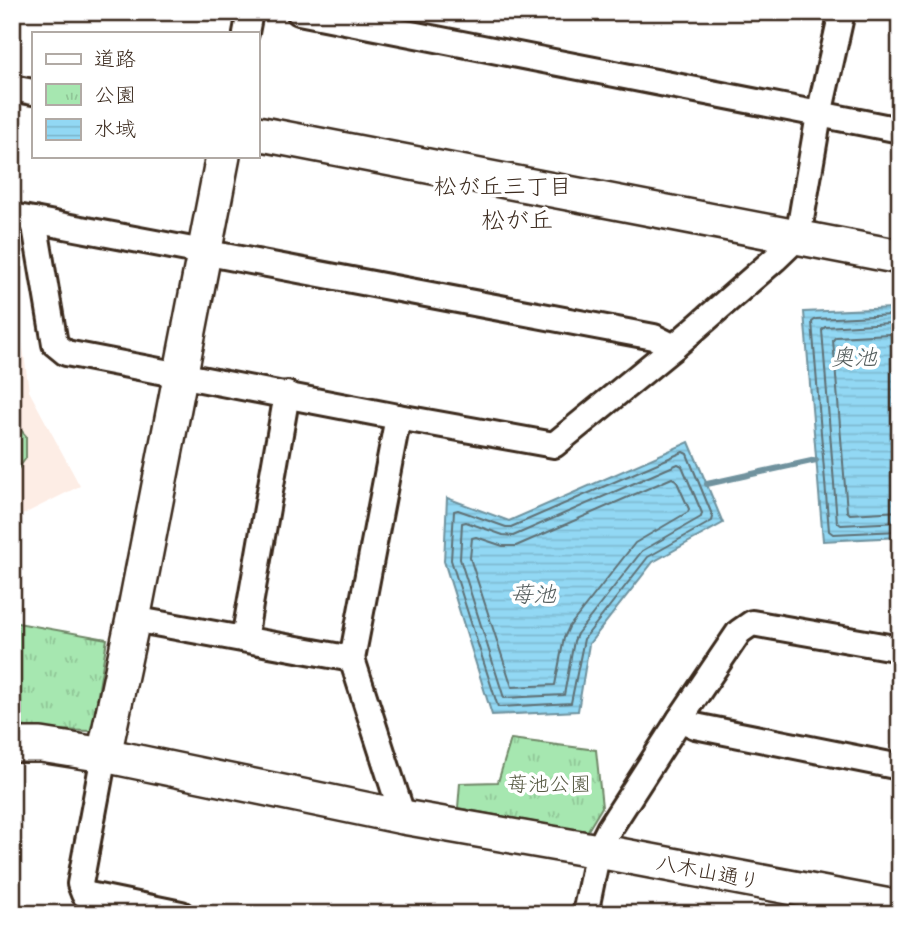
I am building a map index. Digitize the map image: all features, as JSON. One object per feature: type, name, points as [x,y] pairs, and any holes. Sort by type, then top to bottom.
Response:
[{"type":"street","points":[[246,32],[250,12]]},
{"type":"street","points":[[299,12],[900,130]]},
{"type":"street","points":[[674,347],[654,337],[23,218],[55,344],[66,353],[554,445],[674,347],[798,237],[842,12]]},
{"type":"street","points":[[12,88],[32,92]]},
{"type":"street","points":[[259,133],[900,257]]},
{"type":"street","points":[[181,914],[84,894],[80,884],[222,158]]},
{"type":"street","points":[[244,639],[288,394]]},
{"type":"street","points":[[398,417],[352,659],[403,817]]},
{"type":"street","points":[[133,619],[352,659]]},
{"type":"street","points":[[585,914],[598,851],[609,829],[739,632],[752,623],[900,649]]},
{"type":"street","points":[[680,719],[695,726],[900,767]]},
{"type":"street","points":[[12,745],[41,745],[104,755]]},
{"type":"street","name":"八木山通り","points":[[104,755],[403,817],[900,908]]},
{"type":"shaded area","points":[[12,289],[15,289],[29,391],[80,486],[12,520]]},
{"type":"green space","points":[[12,420],[26,436],[26,458],[12,477]]},
{"type":"green space","points":[[12,622],[107,639],[92,731],[12,729]]},
{"type":"green space","name":"苺池公園","points":[[511,739],[596,750],[602,807],[587,832],[458,808],[460,783],[498,782]]},
{"type":"water","name":"奥池","points":[[894,308],[900,310],[900,537],[823,541],[804,312]]},
{"type":"water","name":"苺池","points":[[689,442],[723,523],[653,562],[589,644],[578,711],[492,715],[444,561],[447,498],[509,521]]},
{"type":"waterway","points":[[707,484],[816,460]]},
{"type":"district","name":"松が丘三丁目","points":[[503,186]]},
{"type":"district","name":"松が丘","points":[[517,220]]}]
